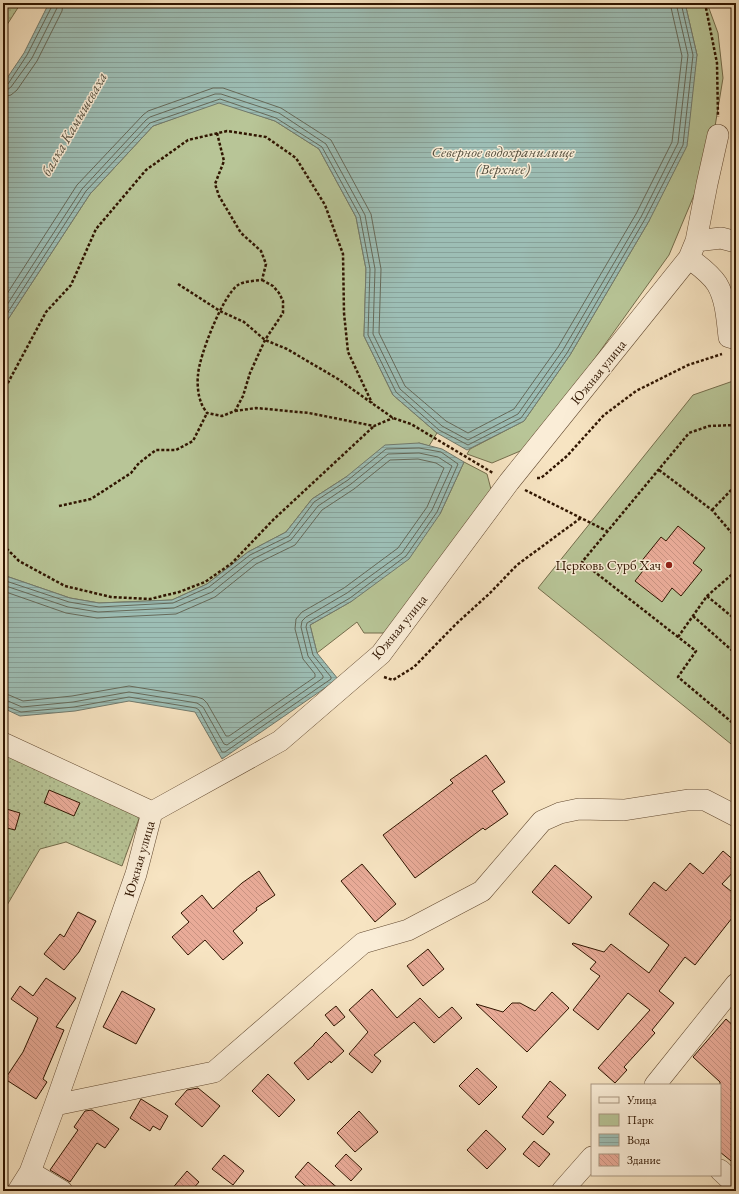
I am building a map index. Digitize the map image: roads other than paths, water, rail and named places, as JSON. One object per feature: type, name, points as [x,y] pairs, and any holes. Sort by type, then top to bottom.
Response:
[{"type":"street","name":"Южная улица","points":[[18,1191],[30,1172],[55,1105],[136,874],[152,812],[280,741],[381,654],[509,482],[692,249],[718,135]]},
{"type":"street","points":[[731,346],[724,304],[717,284],[704,270],[692,249],[721,238],[736,242]]},
{"type":"street","points":[[4,747],[152,812]]},
{"type":"street","points":[[55,1105],[214,1072],[363,943],[408,930],[482,891],[542,821],[560,813],[579,809],[624,810],[688,800],[705,800],[736,816]]},
{"type":"street","points":[[656,1084],[736,984]]},
{"type":"street","points":[[562,1191],[591,1158]]},
{"type":"street","points":[[721,1171],[736,1185]]},
{"type":"street","points":[[30,1172],[62,1191]]},
{"type":"water","name":"Северное водохранилище (Верхнее)","points":[[49,3],[685,3],[697,55],[687,146],[649,221],[570,355],[524,421],[467,450],[437,433],[393,395],[364,336],[366,269],[356,217],[319,149],[275,121],[219,103],[153,126],[90,194],[3,327],[3,84],[24,53]]},
{"type":"water","points":[[419,443],[442,449],[464,462],[440,514],[409,559],[352,601],[310,625],[317,653],[338,679],[222,759],[195,712],[129,701],[75,711],[20,716],[3,708],[3,575],[70,598],[99,603],[172,600],[207,584],[248,552],[286,532],[312,499],[346,477],[385,445]]},
{"type":"place","name":"Церковь Сурб Хач","points":[[669,565]]},
{"type":"water label","name":"балка Камышеваха","points":[[74,124]]}]
